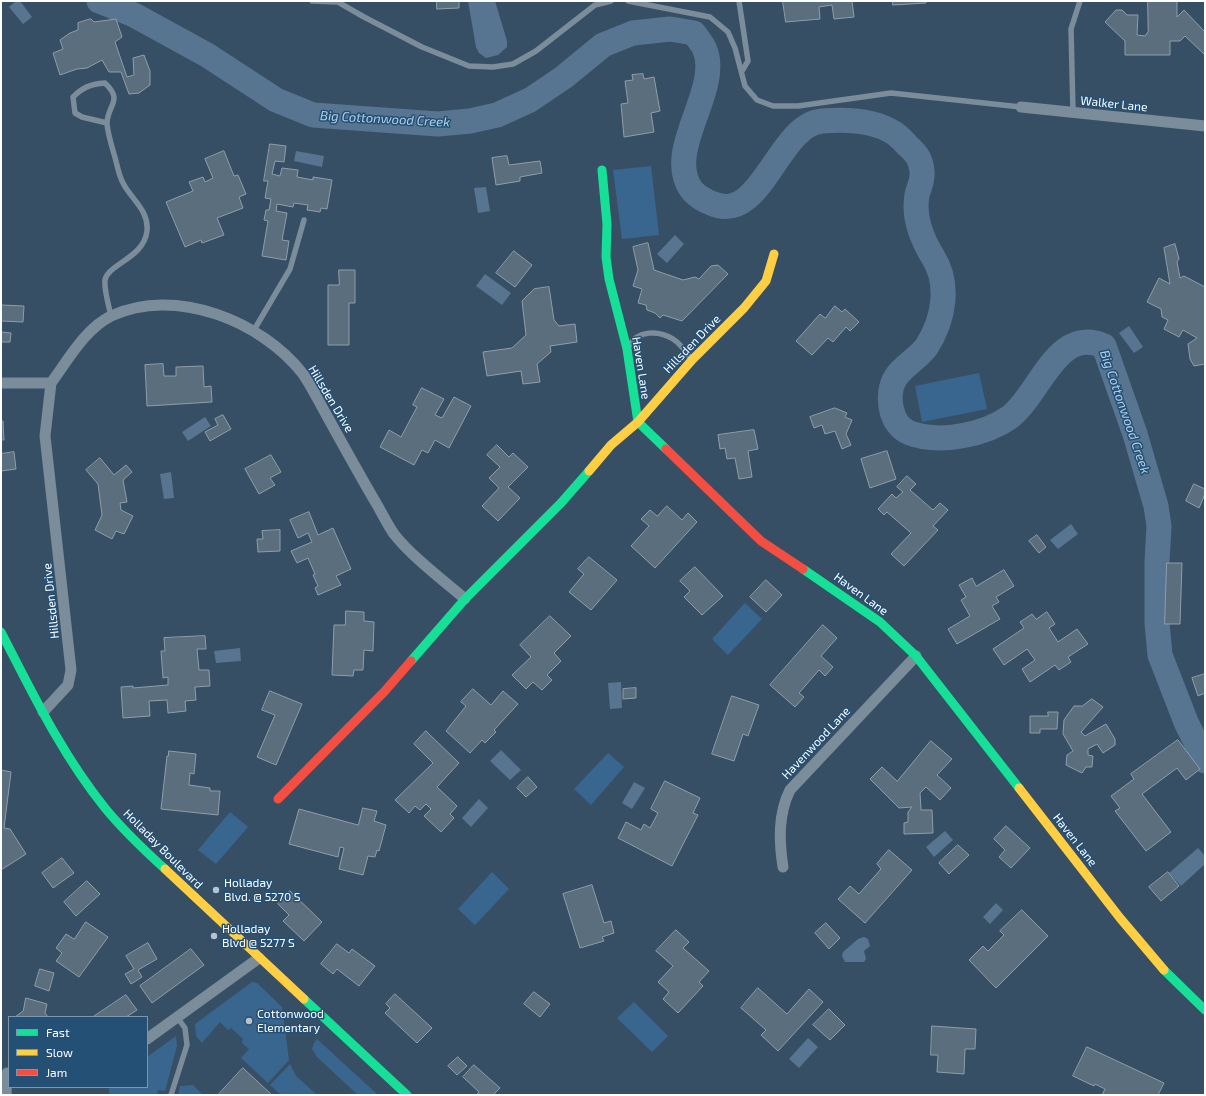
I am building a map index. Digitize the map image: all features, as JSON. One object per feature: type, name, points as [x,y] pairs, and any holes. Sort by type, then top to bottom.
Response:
[{"type":"street","name":"Walker Lane","points":[[1021,107],[1205,126]]},
{"type":"street","name":"Haven Lane","points":[[602,170],[607,224],[606,257],[609,279],[626,349],[638,422],[761,541],[840,593],[880,622],[916,656],[1120,918],[1159,964],[1205,1010]]},
{"type":"street","name":"Hillsden Drive","points":[[278,799],[384,692],[465,599],[562,503],[611,445],[638,422],[692,360],[744,308],[766,281],[774,254]]},
{"type":"street","name":"Hillsden Drive","points":[[43,712],[68,685],[71,670],[45,436],[51,383],[78,346],[96,327],[111,316],[132,309],[159,305],[192,308],[221,316],[254,330],[283,351],[303,375],[395,534],[426,566],[465,599]]},
{"type":"street","points":[[1,382],[51,383]]},
{"type":"street","name":"Holladay Boulevard","points":[[1,632],[43,712],[81,775],[112,815],[152,857],[407,1095]]},
{"type":"street","name":"Havenwood Lane","points":[[783,867],[780,846],[781,821],[786,798],[790,790],[916,656]]},
{"type":"street","points":[[148,1038],[259,958]]},
{"type":"street","points":[[6,1073],[6,1095]]},
{"type":"lane","points":[[312,1],[338,1],[364,17],[422,47],[469,66],[493,67],[513,64],[536,51],[595,5],[611,1]]},
{"type":"lane","points":[[628,1],[710,17],[728,32],[742,71],[745,86],[756,100],[773,106],[798,106],[891,93],[1021,107]]},
{"type":"lane","points":[[740,1],[748,62],[742,71]]},
{"type":"lane","points":[[1073,112],[1071,29],[1080,1]]},
{"type":"lane","points":[[107,123],[82,117],[75,113],[73,96],[81,89],[91,84],[105,83],[113,91],[115,102],[107,123],[122,182],[144,211],[147,230],[143,243],[135,254],[107,274],[105,281],[111,316]]},
{"type":"lane","points":[[254,330],[290,269],[304,220]]},
{"type":"lane","points":[[626,349],[632,338],[646,333],[658,334],[672,338],[683,347],[692,360]]},
{"type":"lane","points":[[171,1095],[187,1045],[185,1028],[177,1017]]},
{"type":"shaded area","points":[[16,1],[20,1],[32,17],[23,24],[9,7]]},
{"type":"shaded area","points":[[468,1],[495,1],[507,41],[507,47],[498,55],[486,58],[479,53],[476,47]]},
{"type":"shaded area","points":[[296,151],[324,156],[322,167],[294,161]]},
{"type":"shaded area","points":[[651,166],[659,235],[622,239],[613,170]]},
{"type":"shaded area","points":[[486,187],[490,211],[478,213],[474,188]]},
{"type":"shaded area","points":[[675,235],[684,244],[667,263],[657,254]]},
{"type":"shaded area","points":[[485,274],[511,293],[502,305],[476,286]]},
{"type":"shaded area","points":[[1129,326],[1143,347],[1134,353],[1119,333]]},
{"type":"shaded area","points":[[979,373],[987,409],[922,422],[915,386]]},
{"type":"shaded area","points":[[205,417],[211,426],[188,441],[182,432]]},
{"type":"shaded area","points":[[171,472],[174,498],[164,499],[160,474]]},
{"type":"shaded area","points":[[1071,524],[1078,534],[1058,549],[1050,540]]},
{"type":"shaded area","points":[[745,603],[762,619],[728,655],[712,639]]},
{"type":"shaded area","points":[[240,648],[241,661],[216,663],[214,651]]},
{"type":"shaded area","points":[[621,682],[622,708],[610,709],[608,683]]},
{"type":"shaded area","points":[[501,750],[521,770],[510,780],[490,761]]},
{"type":"shaded area","points":[[608,753],[624,767],[591,805],[574,789]]},
{"type":"shaded area","points":[[634,782],[645,788],[632,809],[622,803]]},
{"type":"shaded area","points":[[479,799],[488,808],[471,827],[462,818]]},
{"type":"shaded area","points":[[230,812],[248,827],[216,864],[198,850]]},
{"type":"shaded area","points":[[945,831],[953,840],[934,857],[926,847]]},
{"type":"shaded area","points":[[1198,848],[1205,856],[1205,864],[1181,886],[1169,873]]},
{"type":"shaded area","points":[[492,872],[509,889],[475,925],[458,909]]},
{"type":"shaded area","points":[[996,903],[1003,910],[990,924],[983,917]]},
{"type":"shaded area","points":[[864,937],[868,939],[870,946],[864,951],[866,959],[864,962],[845,962],[842,956],[843,952],[858,939]]},
{"type":"shaded area","points":[[252,982],[257,983],[282,1007],[289,1060],[268,1083],[241,1058],[249,1049],[242,1043],[243,1039],[231,1028],[228,1030],[220,1022],[202,1043],[196,1036],[195,1024]]},
{"type":"shaded area","points":[[634,1002],[668,1036],[652,1052],[617,1018]]},
{"type":"shaded area","points":[[176,1036],[177,1046],[165,1091],[158,1090],[157,1095],[109,1095],[109,1088],[148,1088],[148,1056]]},
{"type":"shaded area","points":[[808,1038],[818,1047],[799,1068],[789,1059]]},
{"type":"shaded area","points":[[317,1039],[378,1095],[358,1095],[317,1057],[312,1049]]},
{"type":"shaded area","points":[[290,1064],[296,1076],[317,1095],[281,1095],[270,1085]]},
{"type":"shaded area","points":[[193,1085],[203,1095],[178,1095],[180,1086]]},
{"type":"building","points":[[437,1],[459,1],[459,8],[437,9]]},
{"type":"building","points":[[783,1],[852,1],[854,17],[834,19],[832,5],[819,7],[820,19],[786,22]]},
{"type":"building","points":[[893,1],[926,1],[926,3],[893,5]]},
{"type":"building","points":[[1148,1],[1177,1],[1177,17],[1184,10],[1205,32],[1205,55],[1185,36],[1180,41],[1170,41],[1170,55],[1125,55],[1125,41],[1105,22],[1116,10],[1122,10],[1127,15],[1138,15],[1137,35],[1145,36],[1148,32]]},
{"type":"building","points":[[91,19],[94,22],[116,19],[122,37],[115,42],[127,77],[134,75],[133,58],[144,55],[150,71],[150,85],[139,93],[129,94],[121,72],[109,72],[102,60],[87,68],[77,69],[60,75],[53,53],[63,49],[60,40],[70,33],[78,30],[78,23]]},
{"type":"building","points":[[643,74],[644,79],[654,77],[660,111],[651,113],[654,132],[624,137],[621,104],[628,103],[625,81],[633,80],[632,75]]},
{"type":"building","points":[[270,144],[286,146],[284,162],[275,161],[272,174],[280,176],[282,168],[298,170],[297,177],[313,180],[313,177],[332,180],[327,209],[321,208],[320,212],[307,210],[308,205],[294,203],[293,207],[277,204],[276,211],[287,213],[282,240],[289,241],[286,260],[262,256],[268,221],[264,220],[266,210],[269,210],[271,199],[265,198],[268,181],[264,181]]},
{"type":"building","points":[[224,151],[234,176],[238,175],[246,194],[239,197],[243,208],[217,218],[224,235],[202,243],[201,240],[185,247],[166,202],[193,191],[189,182],[203,177],[205,182],[213,178],[205,159]]},
{"type":"building","points":[[507,156],[509,165],[540,161],[542,173],[520,177],[520,181],[496,185],[492,158]]},
{"type":"building","points":[[648,243],[654,270],[683,280],[695,277],[699,279],[711,266],[718,265],[728,274],[682,321],[663,315],[660,318],[655,313],[647,310],[646,305],[638,303],[642,289],[633,286],[638,270],[633,247]]},
{"type":"building","points":[[1175,244],[1179,259],[1177,262],[1180,278],[1184,276],[1205,287],[1205,364],[1194,366],[1190,359],[1188,344],[1197,338],[1183,330],[1179,337],[1164,329],[1168,320],[1162,317],[1161,309],[1147,302],[1159,278],[1170,284],[1164,248]]},
{"type":"building","points":[[514,251],[532,265],[515,287],[496,273]]},
{"type":"building","points":[[339,270],[355,270],[355,303],[349,303],[349,345],[328,345],[328,285],[339,285]]},
{"type":"building","points":[[549,287],[554,320],[559,326],[575,324],[577,342],[550,346],[551,352],[537,364],[540,382],[523,384],[521,371],[487,376],[483,352],[512,348],[526,335],[522,301],[534,289]]},
{"type":"building","points":[[1,305],[24,306],[23,322],[1,321]]},
{"type":"building","points":[[835,306],[842,312],[845,309],[859,322],[850,331],[846,327],[833,342],[828,338],[812,355],[796,341],[820,314],[825,318]]},
{"type":"building","points":[[1,332],[11,333],[10,342],[1,342]]},
{"type":"building","points":[[163,364],[164,376],[176,376],[176,367],[203,366],[204,387],[211,386],[212,402],[147,406],[145,365]]},
{"type":"building","points":[[422,388],[444,399],[435,415],[442,418],[454,397],[471,406],[449,448],[435,440],[428,453],[422,450],[414,465],[380,447],[389,430],[401,437],[417,407],[413,405]]},
{"type":"building","points":[[835,408],[847,413],[845,417],[852,420],[846,434],[851,445],[842,449],[835,431],[825,434],[822,425],[814,428],[810,417]]},
{"type":"building","points":[[223,415],[231,429],[210,441],[205,432],[218,425],[215,419]]},
{"type":"building","points":[[1,421],[3,421],[4,440],[1,440]]},
{"type":"building","points":[[754,430],[758,449],[748,451],[752,477],[739,479],[735,458],[727,459],[725,448],[720,449],[718,435]]},
{"type":"building","points":[[497,445],[509,457],[513,453],[528,467],[508,487],[520,498],[498,521],[482,506],[499,488],[489,478],[500,467],[487,455]]},
{"type":"building","points":[[887,451],[896,479],[870,488],[861,459]]},
{"type":"building","points":[[14,452],[16,469],[1,471],[1,454]]},
{"type":"building","points":[[271,455],[281,472],[270,478],[275,485],[259,494],[245,469]]},
{"type":"building","points":[[100,458],[114,475],[126,465],[132,472],[123,480],[127,502],[120,503],[121,510],[133,516],[124,534],[116,531],[112,539],[95,530],[102,515],[98,484],[86,470]]},
{"type":"building","points":[[907,476],[916,484],[910,490],[933,510],[940,503],[948,510],[933,526],[938,530],[904,566],[891,554],[911,533],[887,512],[884,515],[878,509],[892,494],[896,498],[903,492],[897,487]]},
{"type":"building","points":[[1194,484],[1205,489],[1205,494],[1199,508],[1186,501]]},
{"type":"building","points":[[667,506],[682,520],[688,513],[697,522],[655,568],[631,546],[649,526],[641,519],[650,510],[657,516]]},
{"type":"building","points":[[309,512],[318,535],[333,528],[351,569],[336,576],[341,585],[318,595],[315,588],[318,586],[313,575],[315,574],[308,558],[297,563],[291,551],[312,542],[308,533],[298,538],[290,520]]},
{"type":"building","points":[[280,530],[280,551],[258,552],[257,539],[263,539],[262,531]]},
{"type":"building","points":[[1037,535],[1046,547],[1039,553],[1029,541]]},
{"type":"building","points":[[589,557],[617,580],[591,610],[569,592],[584,574],[578,569]]},
{"type":"building","points":[[1167,563],[1182,563],[1180,624],[1165,624]]},
{"type":"building","points":[[695,567],[723,596],[702,615],[684,597],[690,591],[680,581]]},
{"type":"building","points":[[1004,570],[1014,586],[996,597],[999,602],[992,606],[1000,619],[957,644],[948,629],[970,616],[961,600],[966,597],[959,585],[972,578],[976,586]]},
{"type":"building","points":[[766,580],[782,595],[766,612],[750,597]]},
{"type":"building","points":[[346,611],[364,612],[364,621],[374,622],[373,651],[364,650],[363,670],[354,670],[353,676],[332,675],[334,625],[345,625]]},
{"type":"building","points":[[1047,612],[1055,624],[1049,628],[1058,642],[1077,629],[1088,644],[1068,657],[1071,662],[1059,670],[1055,665],[1030,682],[1022,669],[1035,660],[1027,649],[1004,665],[993,649],[1024,628],[1020,622],[1032,614],[1036,619]]},
{"type":"building","points":[[550,616],[571,636],[554,653],[561,661],[547,675],[552,680],[542,690],[533,682],[526,689],[512,675],[531,657],[520,645]]},
{"type":"building","points":[[823,625],[837,638],[821,656],[833,667],[825,676],[819,670],[799,693],[804,697],[795,707],[770,685]]},
{"type":"building","points":[[205,636],[206,649],[197,649],[199,670],[209,670],[210,686],[195,687],[196,700],[185,701],[186,711],[168,713],[167,700],[149,701],[150,716],[123,718],[121,687],[133,686],[133,688],[168,685],[168,677],[163,678],[161,651],[165,651],[164,638]]},
{"type":"building","points":[[1205,674],[1205,693],[1198,696],[1192,678]]},
{"type":"building","points":[[636,688],[636,698],[623,699],[623,689]]},
{"type":"building","points":[[473,689],[491,705],[503,691],[518,704],[494,730],[496,732],[485,743],[482,740],[470,753],[446,731],[466,706],[461,702]]},
{"type":"building","points":[[270,691],[302,704],[276,765],[257,757],[275,715],[262,710]]},
{"type":"building","points":[[732,696],[759,705],[748,736],[743,734],[734,761],[712,754]]},
{"type":"building","points":[[1092,699],[1103,707],[1081,732],[1085,736],[1106,724],[1115,739],[1115,745],[1103,753],[1097,744],[1088,749],[1088,755],[1093,756],[1092,767],[1086,767],[1082,773],[1066,765],[1067,755],[1073,751],[1063,734],[1064,720],[1074,706],[1082,706]]},
{"type":"building","points":[[1048,712],[1058,712],[1057,729],[1040,729],[1040,733],[1030,733],[1030,716],[1048,716]]},
{"type":"building","points":[[426,731],[459,763],[437,787],[457,806],[450,814],[454,818],[441,832],[424,816],[431,809],[426,804],[420,810],[415,806],[409,813],[395,800],[433,763],[414,744]]},
{"type":"building","points":[[1178,740],[1200,769],[1186,780],[1177,768],[1142,794],[1171,832],[1146,851],[1115,811],[1120,808],[1111,796],[1134,779],[1131,774]]},
{"type":"building","points":[[931,741],[952,759],[937,775],[951,788],[940,800],[926,787],[920,793],[921,810],[932,810],[933,833],[904,834],[904,823],[908,822],[908,812],[912,807],[899,808],[870,779],[882,767],[897,781]]},
{"type":"building","points":[[169,751],[196,754],[194,774],[190,773],[189,785],[210,788],[210,791],[220,791],[218,815],[161,809],[167,756]]},
{"type":"building","points":[[1,770],[11,772],[4,828],[10,829],[26,854],[1,870]]},
{"type":"building","points":[[528,777],[537,787],[526,797],[517,788]]},
{"type":"building","points":[[665,781],[700,798],[693,813],[698,815],[672,866],[618,838],[626,822],[641,830],[644,824],[650,828],[658,813],[651,809]]},
{"type":"building","points":[[363,808],[377,811],[374,821],[386,825],[379,851],[377,850],[375,857],[368,856],[363,875],[339,869],[344,848],[340,847],[338,857],[289,844],[299,809],[358,825]]},
{"type":"building","points":[[1006,826],[1030,848],[1011,868],[999,857],[1005,850],[994,839]]},
{"type":"building","points":[[958,845],[969,855],[949,874],[939,863]]},
{"type":"building","points":[[889,850],[912,870],[865,923],[838,899],[850,886],[859,894],[881,869],[877,864]]},
{"type":"building","points":[[62,858],[74,873],[53,888],[42,873]]},
{"type":"building","points":[[1168,872],[1179,886],[1161,901],[1149,887]]},
{"type":"building","points":[[87,881],[100,894],[76,916],[64,902]]},
{"type":"building","points":[[592,885],[604,923],[611,921],[614,933],[602,937],[604,941],[580,948],[563,894]]},
{"type":"building","points":[[290,891],[322,922],[304,941],[283,921],[289,915],[278,904]]},
{"type":"building","points":[[1022,910],[1048,936],[996,988],[969,960],[983,946],[988,951],[1004,935],[1000,931]]},
{"type":"building","points":[[86,922],[108,937],[79,977],[56,961],[62,953],[56,948],[66,934],[74,939]]},
{"type":"building","points":[[826,923],[840,938],[829,949],[815,933]]},
{"type":"building","points":[[676,930],[689,942],[683,948],[709,971],[699,982],[703,986],[678,1013],[663,999],[669,992],[658,982],[673,966],[656,951]]},
{"type":"building","points":[[148,943],[157,959],[138,970],[142,977],[131,984],[125,974],[134,969],[126,956]]},
{"type":"building","points":[[337,944],[349,953],[352,949],[375,966],[359,986],[337,969],[333,974],[321,964]]},
{"type":"building","points":[[191,949],[204,965],[152,1003],[140,986]]},
{"type":"building","points":[[40,969],[54,973],[49,991],[35,986]]},
{"type":"building","points":[[758,988],[787,1014],[809,989],[823,1002],[778,1051],[761,1035],[766,1030],[741,1008]]},
{"type":"building","points":[[534,992],[550,1004],[540,1017],[524,1004]]},
{"type":"building","points":[[395,994],[432,1028],[417,1043],[385,1013],[390,1008],[386,1004]]},
{"type":"building","points":[[126,995],[137,1010],[128,1016],[94,1016]]},
{"type":"building","points":[[26,998],[47,1004],[45,1013],[47,1016],[16,1016],[23,1011]]},
{"type":"building","points":[[829,1009],[845,1025],[830,1040],[813,1025]]},
{"type":"building","points":[[932,1026],[976,1029],[975,1049],[965,1049],[964,1074],[937,1072],[938,1055],[931,1055]]},
{"type":"building","points":[[1087,1047],[1164,1083],[1158,1095],[1102,1095],[1105,1089],[1095,1084],[1094,1086],[1073,1076]]},
{"type":"building","points":[[458,1057],[467,1066],[457,1075],[448,1066]]},
{"type":"building","points":[[474,1065],[500,1088],[493,1095],[476,1095],[479,1092],[463,1077]]},
{"type":"building","points":[[243,1068],[272,1095],[218,1095]]},
{"type":"waterway","name":"Big Cottonwood Creek","points":[[99,1],[134,15],[207,55],[276,100],[313,115],[438,124],[470,121],[497,115],[530,100],[564,77],[603,45],[633,33],[670,29],[694,33],[705,50],[708,66],[706,84],[688,139],[684,157],[685,174],[691,189],[698,196],[711,203],[729,206],[744,200],[757,188],[793,139],[806,127],[822,121],[859,121],[878,125],[896,134],[914,152],[921,164],[922,178],[916,203],[917,220],[925,243],[938,267],[942,278],[943,302],[938,324],[927,346],[899,373],[893,384],[890,400],[894,417],[898,424],[910,433],[934,438],[962,436],[988,429],[1010,417],[1021,406],[1051,365],[1062,353],[1074,345],[1088,342],[1104,346],[1135,434],[1156,506],[1159,526],[1157,562],[1157,623],[1160,655],[1186,722],[1205,761]]},
{"type":"traffic: fast","points":[[602,170],[607,224],[606,257],[609,279],[627,349],[638,422],[666,449]]},
{"type":"traffic: fast","points":[[411,661],[465,599],[561,503],[589,471]]},
{"type":"traffic: fast","points":[[803,569],[880,622],[916,656],[1019,788]]},
{"type":"traffic: fast","points":[[1,632],[48,723],[89,788],[119,824],[165,869]]},
{"type":"traffic: fast","points":[[1164,970],[1205,1010]]},
{"type":"traffic: fast","points":[[304,999],[407,1095]]},
{"type":"traffic: slow","points":[[589,471],[611,445],[638,422],[692,360],[744,308],[766,281],[774,254]]},
{"type":"traffic: slow","points":[[1019,788],[1120,918],[1164,970]]},
{"type":"traffic: slow","points":[[165,869],[304,999]]},
{"type":"traffic: jam","points":[[666,449],[761,541],[803,569]]},
{"type":"traffic: jam","points":[[278,799],[384,692],[411,661]]},
{"type":"place","name":"Holladay Blvd. @ 5270 S","points":[[216,890]]},
{"type":"place","name":"Holladay Blvd @ 5277 S","points":[[214,936]]},
{"type":"place","name":"Cottonwood Elementary","points":[[249,1021]]}]
